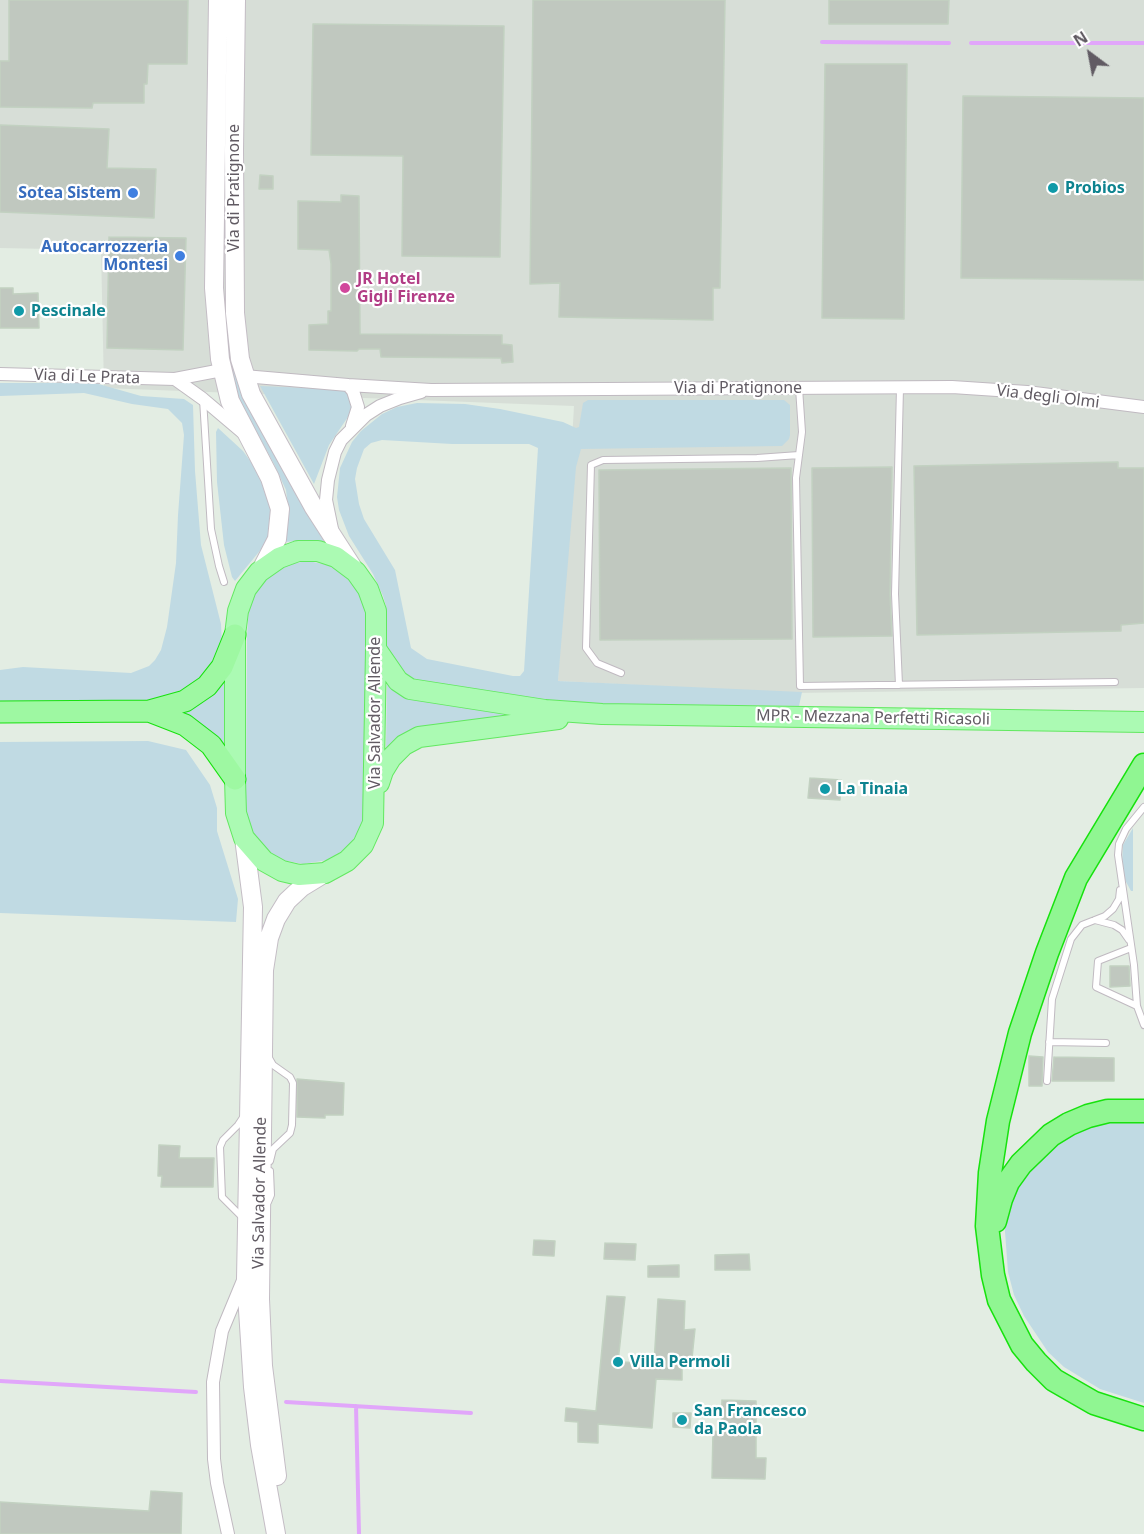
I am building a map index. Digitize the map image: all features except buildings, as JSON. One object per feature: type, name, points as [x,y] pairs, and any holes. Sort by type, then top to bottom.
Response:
[{"type":"highway","points":[[0,712],[149,711],[185,701],[207,686],[222,667],[235,635]]},
{"type":"highway","points":[[149,711],[185,725],[212,745],[235,779]]},
{"type":"highway","points":[[1144,765],[1076,878],[1047,953],[1020,1033],[998,1121],[990,1173],[987,1226],[993,1275],[999,1300],[1022,1345],[1054,1380],[1094,1403],[1144,1419]]},
{"type":"highway","points":[[990,1252],[996,1216],[1005,1190],[1021,1164],[1036,1148],[1051,1135],[1088,1116],[1108,1111],[1144,1111]]},
{"type":"main road","name":"Via di Pratignone","points":[[218,0],[214,288],[222,370]]},
{"type":"main road","name":"Via di Pratignone","points":[[236,0],[234,313],[244,376]]},
{"type":"main road","name":"Via Salvador Allende","points":[[222,370],[230,401],[270,478],[280,509],[277,539],[260,572],[246,589],[238,611],[235,635],[235,779],[236,813],[244,838],[253,907],[249,1101],[253,1224],[263,1366],[278,1478],[289,1534]]},
{"type":"main road","name":"Via Salvador Allende","points":[[244,376],[261,412],[335,541],[368,589],[376,611],[373,823],[363,845],[347,861],[302,887],[287,901],[273,928],[264,970],[253,1224],[246,1272],[253,1387],[260,1445],[276,1534]]},
{"type":"main road","name":"Via Salvador Allende","points":[[260,572],[279,558],[298,551],[318,551],[336,557],[356,572]]},
{"type":"main road","name":"MPR - Mezzana Perfetti Ricasoli","points":[[376,649],[398,681],[410,689],[545,710],[602,714],[1136,722]]},
{"type":"main road","name":"MPR - Mezzana Perfetti Ricasoli","points":[[375,794],[383,771],[391,758],[404,745],[418,737],[451,731],[602,714]]},
{"type":"main road","name":"Via Salvador Allende","points":[[244,838],[264,861],[282,871],[299,875],[325,873]]},
{"type":"street","name":"Via di Le Prata","points":[[0,374],[175,379],[222,370]]},
{"type":"street","points":[[244,376],[431,390]]},
{"type":"street","points":[[175,379],[203,399],[248,439]]},
{"type":"street","points":[[335,541],[326,500],[335,452],[350,430],[358,407],[353,391],[348,385]]},
{"type":"street","name":"Via di Pratignone","points":[[431,390],[952,387]]},
{"type":"street","name":"Via degli Olmi","points":[[952,387],[1027,392],[1144,407]]},
{"type":"street","points":[[350,430],[380,406],[431,390]]},
{"type":"street","name":"Via Salvador Allende","points":[[228,1534],[214,1460],[213,1382],[222,1331],[246,1272]]},
{"type":"lane","points":[[899,685],[895,594],[900,387]]},
{"type":"lane","points":[[799,388],[802,432],[796,478],[800,686],[1115,681]]},
{"type":"lane","points":[[203,399],[211,529],[224,582]]},
{"type":"lane","points":[[621,673],[597,663],[586,648],[591,465],[603,460],[757,458],[799,455]]},
{"type":"lane","points":[[1144,807],[1126,829],[1119,844],[1118,865],[1131,946],[1137,1006],[1144,1025]]},
{"type":"lane","points":[[1047,1081],[1053,999],[1071,939],[1082,925],[1105,916],[1113,909],[1119,899],[1121,884]]},
{"type":"lane","points":[[1095,920],[1114,925],[1122,930],[1131,946]]},
{"type":"lane","points":[[1131,946],[1098,961],[1096,987],[1137,1006]]},
{"type":"lane","points":[[249,1101],[245,1116],[223,1140],[220,1147],[220,1186],[222,1197],[242,1217],[253,1224],[267,1208],[271,1195],[270,1156],[273,1149],[290,1133],[292,1125],[293,1083],[290,1077],[273,1065],[267,1056],[262,1034]]},
{"type":"lane","points":[[1049,1042],[1106,1043]]},
{"type":"shaded area","points":[[0,0],[1144,0],[1144,688],[793,693],[558,681],[574,406],[104,388],[101,250],[0,248]]},
{"type":"shaded area","points":[[226,337],[229,337],[235,376],[243,396],[324,541],[322,542],[308,540],[285,542],[289,514],[286,490],[238,398]]},
{"type":"shaded area","points":[[0,383],[95,383],[141,396],[184,399],[193,405],[201,545],[221,624],[222,644],[216,660],[205,675],[182,694],[155,701],[0,701],[0,670],[23,667],[131,673],[149,666],[155,660],[161,650],[167,627],[176,563],[184,435],[182,423],[168,409],[132,404],[84,393],[0,396]]},
{"type":"shaded area","points":[[260,386],[331,389],[348,393],[352,411],[329,445],[314,484]]},
{"type":"shaded area","points":[[588,400],[784,400],[790,405],[790,435],[782,446],[581,449],[576,467],[558,681],[802,692],[799,706],[557,704],[413,683],[387,654],[386,606],[383,596],[373,574],[349,536],[339,510],[337,497],[340,468],[352,442],[361,431],[382,414],[397,407],[417,403],[465,404],[500,409],[563,422],[576,428],[579,427],[583,403]],"holes":[[[382,440],[452,444],[529,444],[538,448],[524,671],[520,676],[427,659],[411,648],[395,570],[364,519],[359,504],[355,479],[357,468],[364,449],[371,443]]]},
{"type":"shaded area","points":[[218,428],[243,451],[254,466],[263,482],[272,509],[268,536],[263,547],[235,581],[224,545],[217,482],[216,432]]},
{"type":"shaded area","points":[[308,561],[328,565],[351,580],[360,592],[366,610],[364,807],[363,821],[359,831],[348,847],[328,860],[303,864],[282,860],[271,854],[254,835],[246,813],[247,636],[249,605],[270,574],[288,564]]},
{"type":"shaded area","points":[[226,673],[225,748],[174,711]]},
{"type":"shaded area","points":[[387,677],[547,714],[386,748]]},
{"type":"shaded area","points":[[148,741],[186,750],[210,785],[217,808],[217,831],[238,899],[236,922],[0,913],[0,742]]},
{"type":"shaded area","points":[[1133,828],[1133,891],[1131,891],[1125,880],[1122,863],[1123,845]]},
{"type":"shaded area","points":[[1109,1120],[1144,1120],[1144,1403],[1100,1389],[1064,1367],[1048,1352],[1024,1316],[1014,1295],[1008,1272],[1004,1218],[1016,1186],[1042,1154],[1073,1132]]},
{"type":"waterway","points":[[822,42],[949,43]]},
{"type":"waterway","points":[[971,43],[1144,43]]},
{"type":"waterway","points":[[0,1381],[196,1392]]},
{"type":"waterway","points":[[286,1402],[471,1413]]},
{"type":"waterway","points":[[356,1406],[359,1534]]},
{"type":"place","name":"Probios","points":[[1053,188]]},
{"type":"place","name":"Sotea Sistem","points":[[133,193]]},
{"type":"place","name":"Autocarrozzeria Montesi","points":[[180,256]]},
{"type":"place","name":"JR Hotel Gigli Firenze","points":[[345,288]]},
{"type":"place","name":"Pescinale","points":[[19,311]]},
{"type":"place","name":"La Tinaia","points":[[825,789]]},
{"type":"place","name":"Villa Permoli","points":[[618,1362]]},
{"type":"place","name":"San Francesco da Paola","points":[[682,1420]]}]
